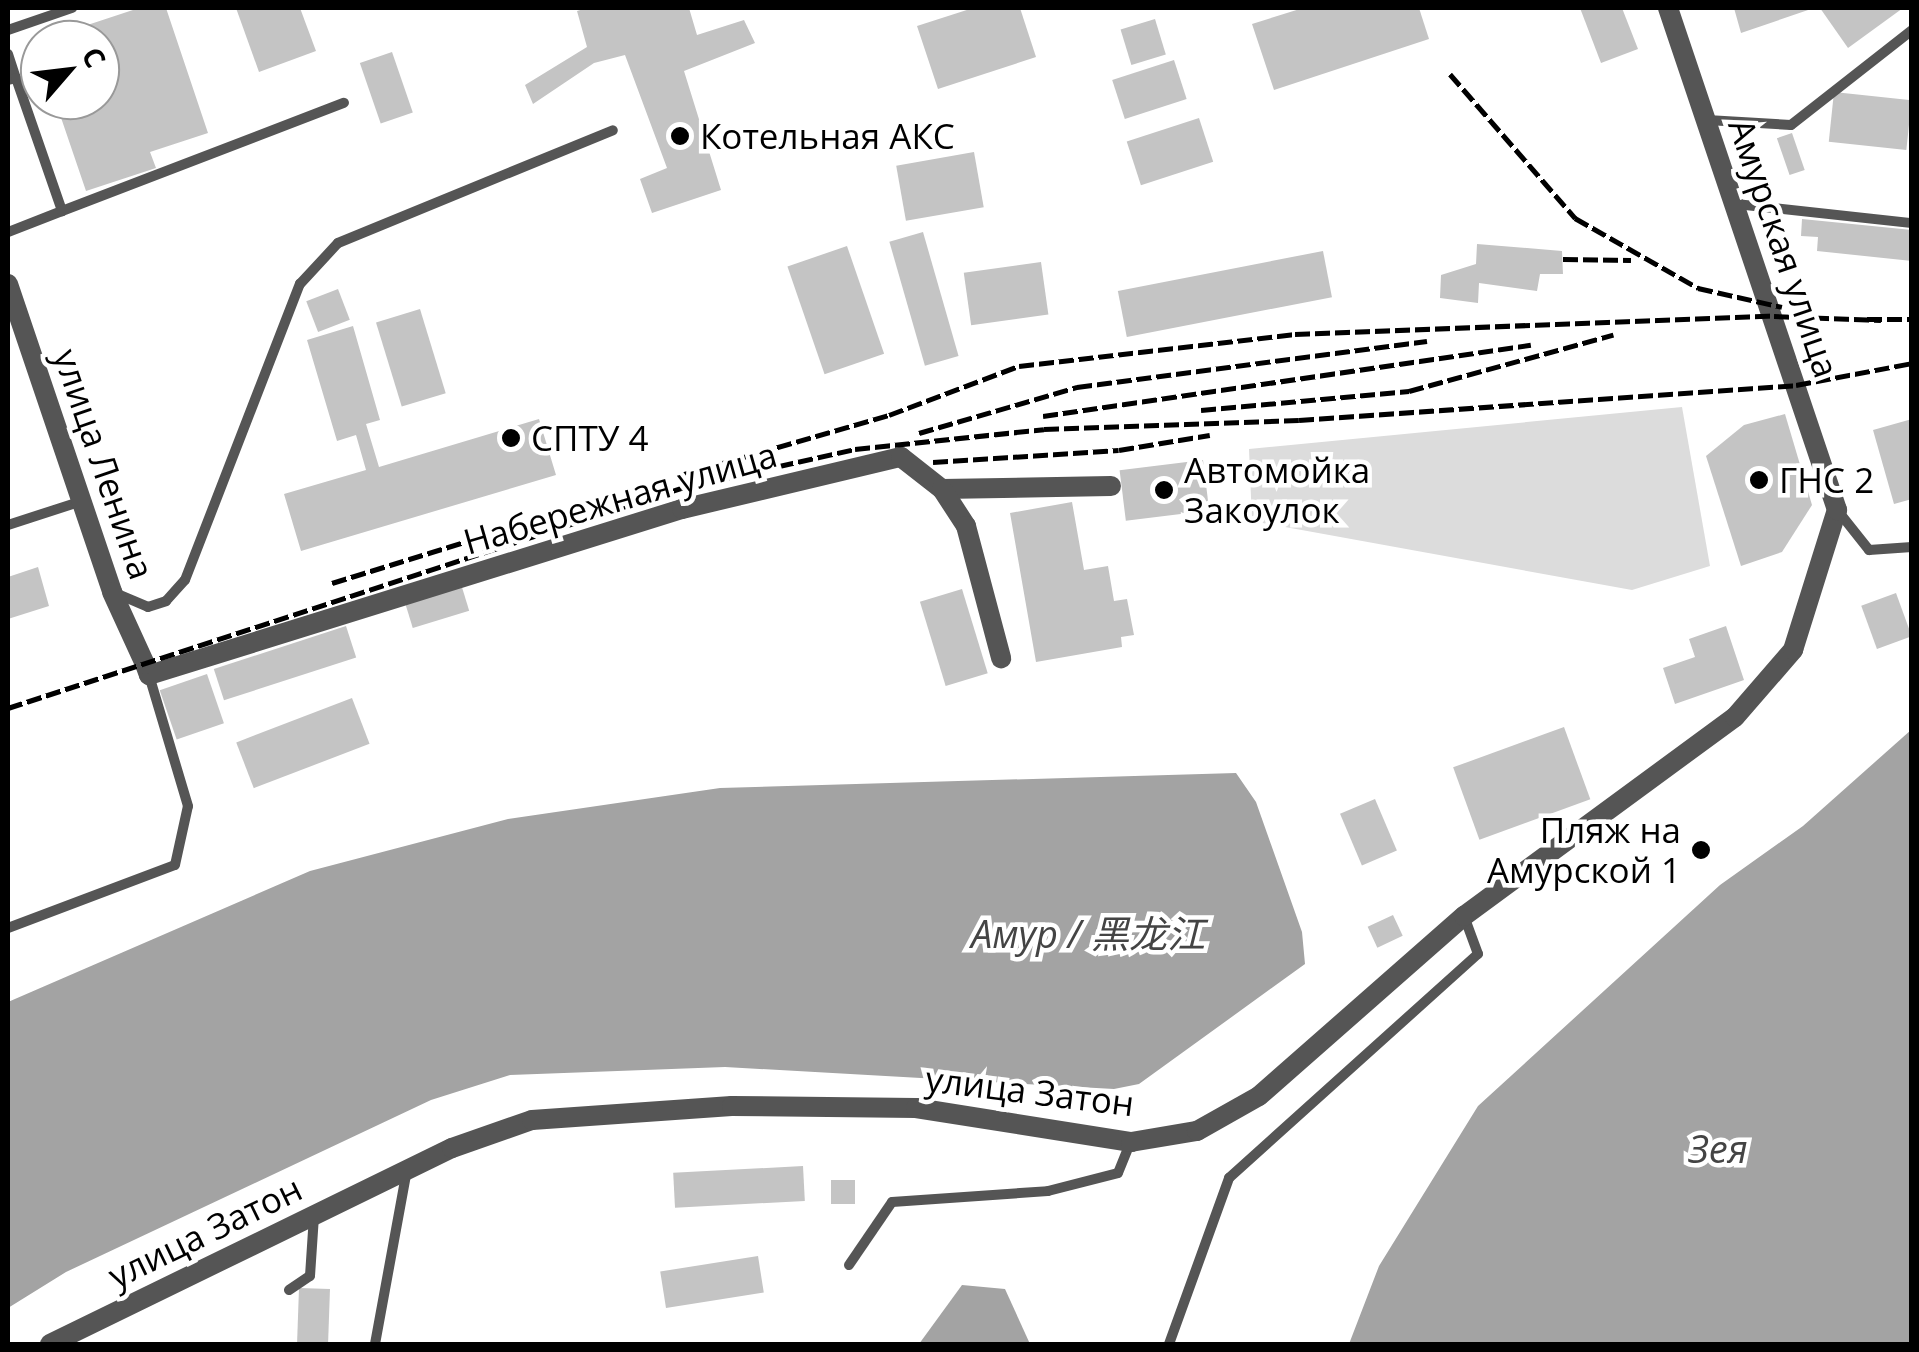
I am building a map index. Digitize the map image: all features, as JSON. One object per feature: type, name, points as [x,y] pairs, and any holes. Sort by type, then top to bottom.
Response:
[{"type":"street","name":"Амурская улица","points":[[1668,8],[1838,510]]},
{"type":"street","name":"улица Ленина","points":[[8,284],[112,592],[147,670]]},
{"type":"street","name":"Набережная улица","points":[[147,670],[682,509],[901,457],[942,489],[966,526],[1001,658]]},
{"type":"street","points":[[942,489],[1111,486]]},
{"type":"street","name":"улица Затон","points":[[50,1344],[407,1170],[532,1120],[732,1106],[916,1108],[1131,1142],[1197,1131],[1259,1096],[1464,916],[1735,716],[1793,650],[1838,510]]},
{"type":"lane","points":[[8,30],[72,8]]},
{"type":"lane","points":[[1707,120],[1791,125],[1912,30]]},
{"type":"lane","points":[[8,54],[12,79],[62,212]]},
{"type":"lane","points":[[8,232],[344,104]]},
{"type":"lane","points":[[112,592],[148,607],[166,601],[185,580],[300,284],[338,243],[613,130]]},
{"type":"lane","points":[[1736,204],[1912,224]]},
{"type":"lane","points":[[8,525],[83,501]]},
{"type":"lane","points":[[1838,510],[1869,550],[1912,547]]},
{"type":"lane","points":[[8,928],[175,865],[188,806],[147,670]]},
{"type":"lane","points":[[1168,1344],[1229,1178],[1478,954],[1464,916]]},
{"type":"lane","points":[[849,1265],[892,1202],[1048,1191],[1118,1174],[1131,1142]]},
{"type":"lane","points":[[375,1344],[407,1170]]},
{"type":"lane","points":[[289,1290],[310,1276],[314,1215]]},
{"type":"shaded area","points":[[1682,407],[1710,566],[1632,590],[1252,521],[1249,449]]},
{"type":"water","name":"Зея","points":[[1911,730],[1911,1344],[1349,1344],[1379,1266],[1478,1106],[1720,885],[1803,826]]},
{"type":"water","name":"Амур / 黑龙江","points":[[1236,773],[1256,802],[1302,932],[1305,964],[1139,1084],[1114,1089],[725,1067],[510,1075],[431,1100],[66,1272],[8,1308],[8,1002],[310,871],[508,819],[720,788]]},
{"type":"water","points":[[962,1285],[1005,1289],[1030,1344],[919,1344]]},
{"type":"building","points":[[139,8],[166,8],[208,133],[150,152],[156,168],[86,191],[62,120],[120,120],[120,20],[103,20]]},
{"type":"building","points":[[236,8],[300,8],[316,51],[259,72]]},
{"type":"building","name":"Котельная АКС","points":[[689,8],[697,35],[744,20],[755,43],[684,71],[721,190],[652,213],[640,179],[667,168],[625,55],[594,63],[533,104],[525,85],[587,47],[577,11]]},
{"type":"building","points":[[973,8],[1020,8],[1036,57],[938,89],[917,26]]},
{"type":"building","points":[[1303,8],[1419,8],[1429,39],[1274,90],[1252,24]]},
{"type":"building","points":[[1580,8],[1622,8],[1638,49],[1601,63]]},
{"type":"building","points":[[1734,8],[1814,8],[1741,33]]},
{"type":"building","points":[[1820,8],[1903,8],[1848,48]]},
{"type":"building","points":[[1155,19],[1166,54],[1131,65],[1121,30]]},
{"type":"building","points":[[392,52],[413,113],[381,124],[360,63]]},
{"type":"building","points":[[1174,60],[1187,99],[1125,119],[1112,80]]},
{"type":"building","points":[[1834,92],[1912,100],[1906,150],[1829,142]]},
{"type":"building","points":[[1199,118],[1213,162],[1141,185],[1127,141]]},
{"type":"building","points":[[1792,133],[1805,170],[1790,175],[1777,138]]},
{"type":"building","points":[[974,152],[984,207],[906,221],[896,166]]},
{"type":"building","points":[[1802,219],[1912,230],[1912,261],[1817,251],[1818,237],[1801,236]]},
{"type":"building","points":[[923,232],[959,356],[925,366],[889,242]]},
{"type":"building","points":[[1477,244],[1562,251],[1563,274],[1540,274],[1537,291],[1479,283],[1478,303],[1440,298],[1441,275],[1476,264]]},
{"type":"building","points":[[847,246],[884,354],[825,374],[787,267]]},
{"type":"building","points":[[1323,251],[1332,297],[1127,337],[1118,291]]},
{"type":"building","points":[[1041,262],[1048,314],[971,325],[964,273]]},
{"type":"building","points":[[338,289],[350,320],[318,332],[306,301]]},
{"type":"building","points":[[420,309],[446,393],[402,407],[376,322]]},
{"type":"building","name":"СПТУ 4","points":[[353,326],[380,420],[366,424],[379,467],[539,419],[556,475],[301,551],[284,494],[366,470],[356,435],[337,441],[307,340]]},
{"type":"building","name":"ГНС 2","points":[[1785,414],[1812,505],[1782,552],[1741,566],[1706,456],[1744,425]]},
{"type":"building","points":[[1912,419],[1912,499],[1894,504],[1873,430]]},
{"type":"building","name":"Автомойка Закоулок","points":[[1203,460],[1209,511],[1126,521],[1120,470]]},
{"type":"building","points":[[1072,502],[1084,570],[1108,566],[1114,601],[1127,599],[1134,635],[1121,637],[1122,647],[1036,662],[1010,513]]},
{"type":"building","points":[[38,567],[49,606],[8,619],[8,577]]},
{"type":"building","points":[[461,584],[469,611],[413,628],[405,601]]},
{"type":"building","points":[[962,589],[988,673],[946,686],[920,602]]},
{"type":"building","points":[[1896,593],[1912,636],[1877,649],[1861,606]]},
{"type":"building","points":[[346,626],[356,657],[224,700],[214,669]]},
{"type":"building","points":[[1726,626],[1744,680],[1675,704],[1663,668],[1695,657],[1689,639]]},
{"type":"building","points":[[207,674],[224,723],[177,739],[160,690]]},
{"type":"building","points":[[352,698],[370,744],[254,788],[236,742]]},
{"type":"building","points":[[1564,727],[1590,799],[1479,840],[1453,767]]},
{"type":"building","points":[[1375,799],[1397,851],[1362,865],[1340,814]]},
{"type":"building","points":[[1393,915],[1403,936],[1377,948],[1368,927]]},
{"type":"building","points":[[803,1166],[805,1201],[675,1208],[673,1173]]},
{"type":"building","points":[[831,1180],[855,1180],[855,1204],[831,1204]]},
{"type":"building","points":[[758,1256],[764,1293],[666,1308],[660,1271]]},
{"type":"building","points":[[299,1288],[330,1289],[328,1344],[297,1344]]},
{"type":"railway","points":[[1450,74],[1575,218],[1698,288],[1782,307]]},
{"type":"railway","points":[[1563,259],[1631,260]]},
{"type":"railway","points":[[681,475],[889,415],[1019,366],[1295,334],[1774,316],[1881,320]]},
{"type":"railway","points":[[1867,319],[1912,319]]},
{"type":"railway","points":[[1201,410],[1409,391],[1613,335]]},
{"type":"railway","points":[[919,433],[1077,387],[1427,341]]},
{"type":"railway","points":[[1043,416],[1531,345]]},
{"type":"railway","points":[[8,708],[681,488],[855,449],[1044,429],[1299,420],[1796,385],[1912,363]]},
{"type":"railway","points":[[933,462],[1119,450],[1210,435]]},
{"type":"railway","points":[[332,583],[571,509]]},
{"type":"place","name":"Котельная АКС","points":[[680,136]]},
{"type":"place","name":"СПТУ 4","points":[[511,438]]},
{"type":"place","name":"ГНС 2","points":[[1759,480]]},
{"type":"place","name":"Автомойка Закоулок","points":[[1164,490]]},
{"type":"place","name":"Пляж на Амурской 1","points":[[1701,850]]}]
